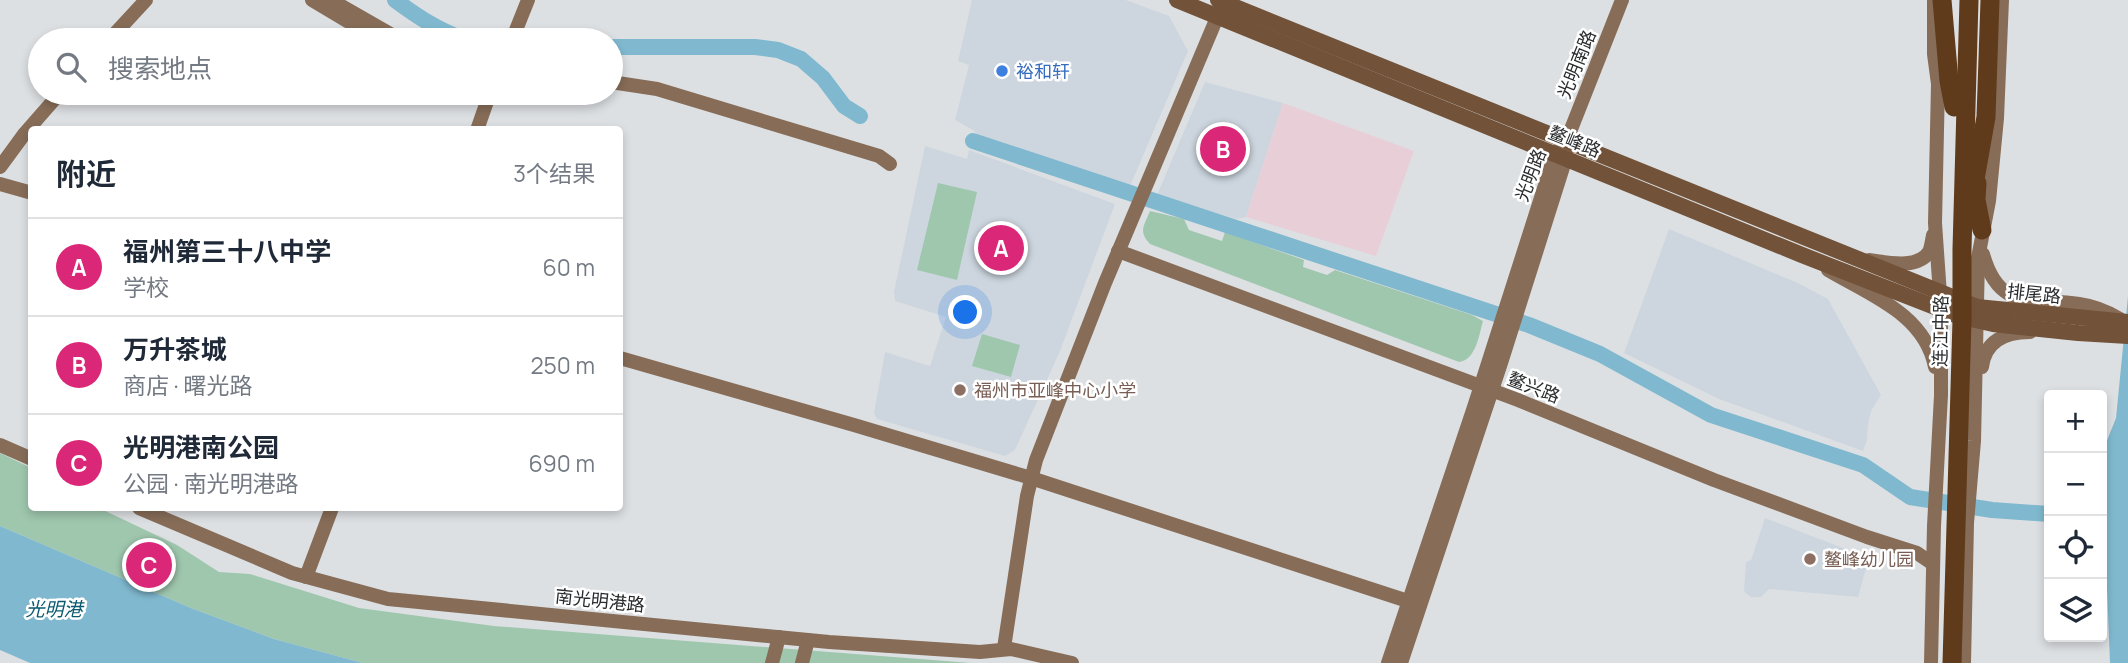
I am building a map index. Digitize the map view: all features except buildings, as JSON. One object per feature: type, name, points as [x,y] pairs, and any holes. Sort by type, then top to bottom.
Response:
[{"type":"highway","points":[[1938,85],[1945,56],[1945,0]]},
{"type":"highway","points":[[1945,0],[1949,81],[1954,107]]},
{"type":"highway","name":"连江中路","points":[[1942,663],[1958,0]]},
{"type":"highway","name":"连江中路","points":[[1952,663],[1962,320],[1976,245],[1969,0]]},
{"type":"highway","points":[[1976,245],[1980,0]]},
{"type":"highway","points":[[1976,245],[1986,117],[1990,0]]},
{"type":"main road","name":"鳌峰路","points":[[1177,0],[1221,5],[1802,255],[1958,316]]},
{"type":"main road","name":"鳌峰路","points":[[1562,151],[1939,291]]},
{"type":"main road","name":"排尾路","points":[[1939,291],[1976,314],[2078,333],[2126,329]]},
{"type":"main road","name":"排尾路","points":[[1958,316],[1976,314],[2126,329]]},
{"type":"street","points":[[119,28],[146,0]]},
{"type":"street","points":[[312,0],[359,28]]},
{"type":"street","points":[[331,0],[380,28]]},
{"type":"street","points":[[517,28],[528,0]]},
{"type":"street","name":"光明南路","points":[[1562,151],[1622,0]]},
{"type":"street","points":[[1931,663],[1941,395],[1941,309],[1935,223],[1938,85],[1934,54],[1934,0]]},
{"type":"street","points":[[1938,253],[1945,261],[1956,266],[1968,264],[1989,201],[1997,118],[2002,0]]},
{"type":"street","points":[[1004,648],[1031,478],[1045,435],[1118,251],[1221,5]]},
{"type":"street","points":[[623,84],[657,89],[878,156],[890,164],[877,165],[657,98],[623,92]]},
{"type":"street","points":[[31,126],[50,105]]},
{"type":"street","points":[[478,126],[486,105]]},
{"type":"street","points":[[0,167],[28,130]]},
{"type":"street","name":"光明路","points":[[1388,663],[1414,603],[1562,151]]},
{"type":"street","points":[[0,184],[28,192]]},
{"type":"street","points":[[1861,260],[1912,263],[1929,251],[1935,223]]},
{"type":"street","points":[[1964,663],[1966,523],[1974,441],[1976,245]]},
{"type":"street","points":[[1976,245],[1989,274],[1997,285],[2012,296],[2025,300],[2089,306],[2109,313],[2126,329]]},
{"type":"street","name":"鳌兴路","points":[[1118,251],[1485,389],[1714,480],[1917,553],[1933,564]]},
{"type":"street","points":[[1802,255],[1888,303],[1905,316],[1929,346],[1941,395]]},
{"type":"street","points":[[1974,441],[1979,414],[1983,354],[1989,347],[2007,335],[2020,332],[2078,333]]},
{"type":"street","points":[[623,359],[1031,478],[1414,603]]},
{"type":"street","points":[[0,445],[28,457]]},
{"type":"street","name":"南光明港路","points":[[146,511],[292,573],[376,597],[412,603],[567,615],[808,640],[980,652],[1004,648],[1072,663]]},
{"type":"street","points":[[306,577],[331,511]]},
{"type":"street","name":"光明路","points":[[1402,663],[1414,603]]},
{"type":"street","points":[[772,663],[779,637]]},
{"type":"street","points":[[802,663],[808,640]]},
{"type":"shaded area","points":[[972,0],[1126,0],[1169,16],[1188,51],[1130,186],[978,135],[955,120],[969,65],[958,61]]},
{"type":"shaded area","points":[[1205,82],[1283,103],[1246,217],[1236,219],[1157,195]]},
{"type":"shaded area","points":[[1283,103],[1414,151],[1376,256],[1246,217]]},
{"type":"shaded area","points":[[925,146],[967,159],[969,150],[1115,204],[1060,351],[1015,450],[1005,456],[877,419],[874,413],[885,352],[930,366],[946,317],[895,301],[894,292]]},
{"type":"shaded area","points":[[1669,229],[1798,283],[1828,299],[1881,395],[1871,411],[1863,451],[1719,399],[1624,353]]},
{"type":"shaded area","name":"鳌峰幼儿园","points":[[1765,518],[1869,558],[1858,597],[1769,589],[1761,597],[1747,594],[1744,591],[1746,562],[1751,560]]},
{"type":"green space","points":[[938,183],[977,192],[957,280],[917,270]]},
{"type":"green space","points":[[1150,211],[1184,219],[1189,230],[1222,241],[1225,232],[1304,260],[1303,267],[1327,275],[1335,270],[1472,315],[1483,321],[1476,346],[1469,357],[1459,362],[1150,244],[1143,232]]},
{"type":"green space","points":[[982,334],[1020,345],[1011,377],[972,366]]},
{"type":"green space","points":[[0,453],[28,467],[28,511],[105,511],[177,545],[219,572],[250,574],[359,608],[494,626],[971,663],[363,663],[274,639],[191,608],[0,526]]},
{"type":"water","points":[[2128,296],[2128,663],[2110,663],[2107,440],[2116,418]]},
{"type":"water","name":"光明港","points":[[0,526],[191,608],[274,639],[363,663],[30,663],[0,650]]},
{"type":"waterway","points":[[395,0],[439,28]]},
{"type":"waterway","points":[[623,47],[755,47],[778,50],[801,59],[823,78],[844,106],[860,116]]},
{"type":"waterway","points":[[973,141],[1529,325],[1600,354],[1711,415],[1863,465],[1910,497],[1992,510],[2044,514]]},
{"type":"place","name":"裕和轩","points":[[1002,71]]},
{"type":"place","name":"万升茶城","points":[[1223,149]]},
{"type":"place","name":"福州第三十八中学","points":[[1001,248]]},
{"type":"place","name":"福州市亚峰中心小学","points":[[960,390]]},
{"type":"place","name":"鳌峰幼儿园","points":[[1810,559]]},
{"type":"place","name":"光明港南公园","points":[[149,565]]}]
